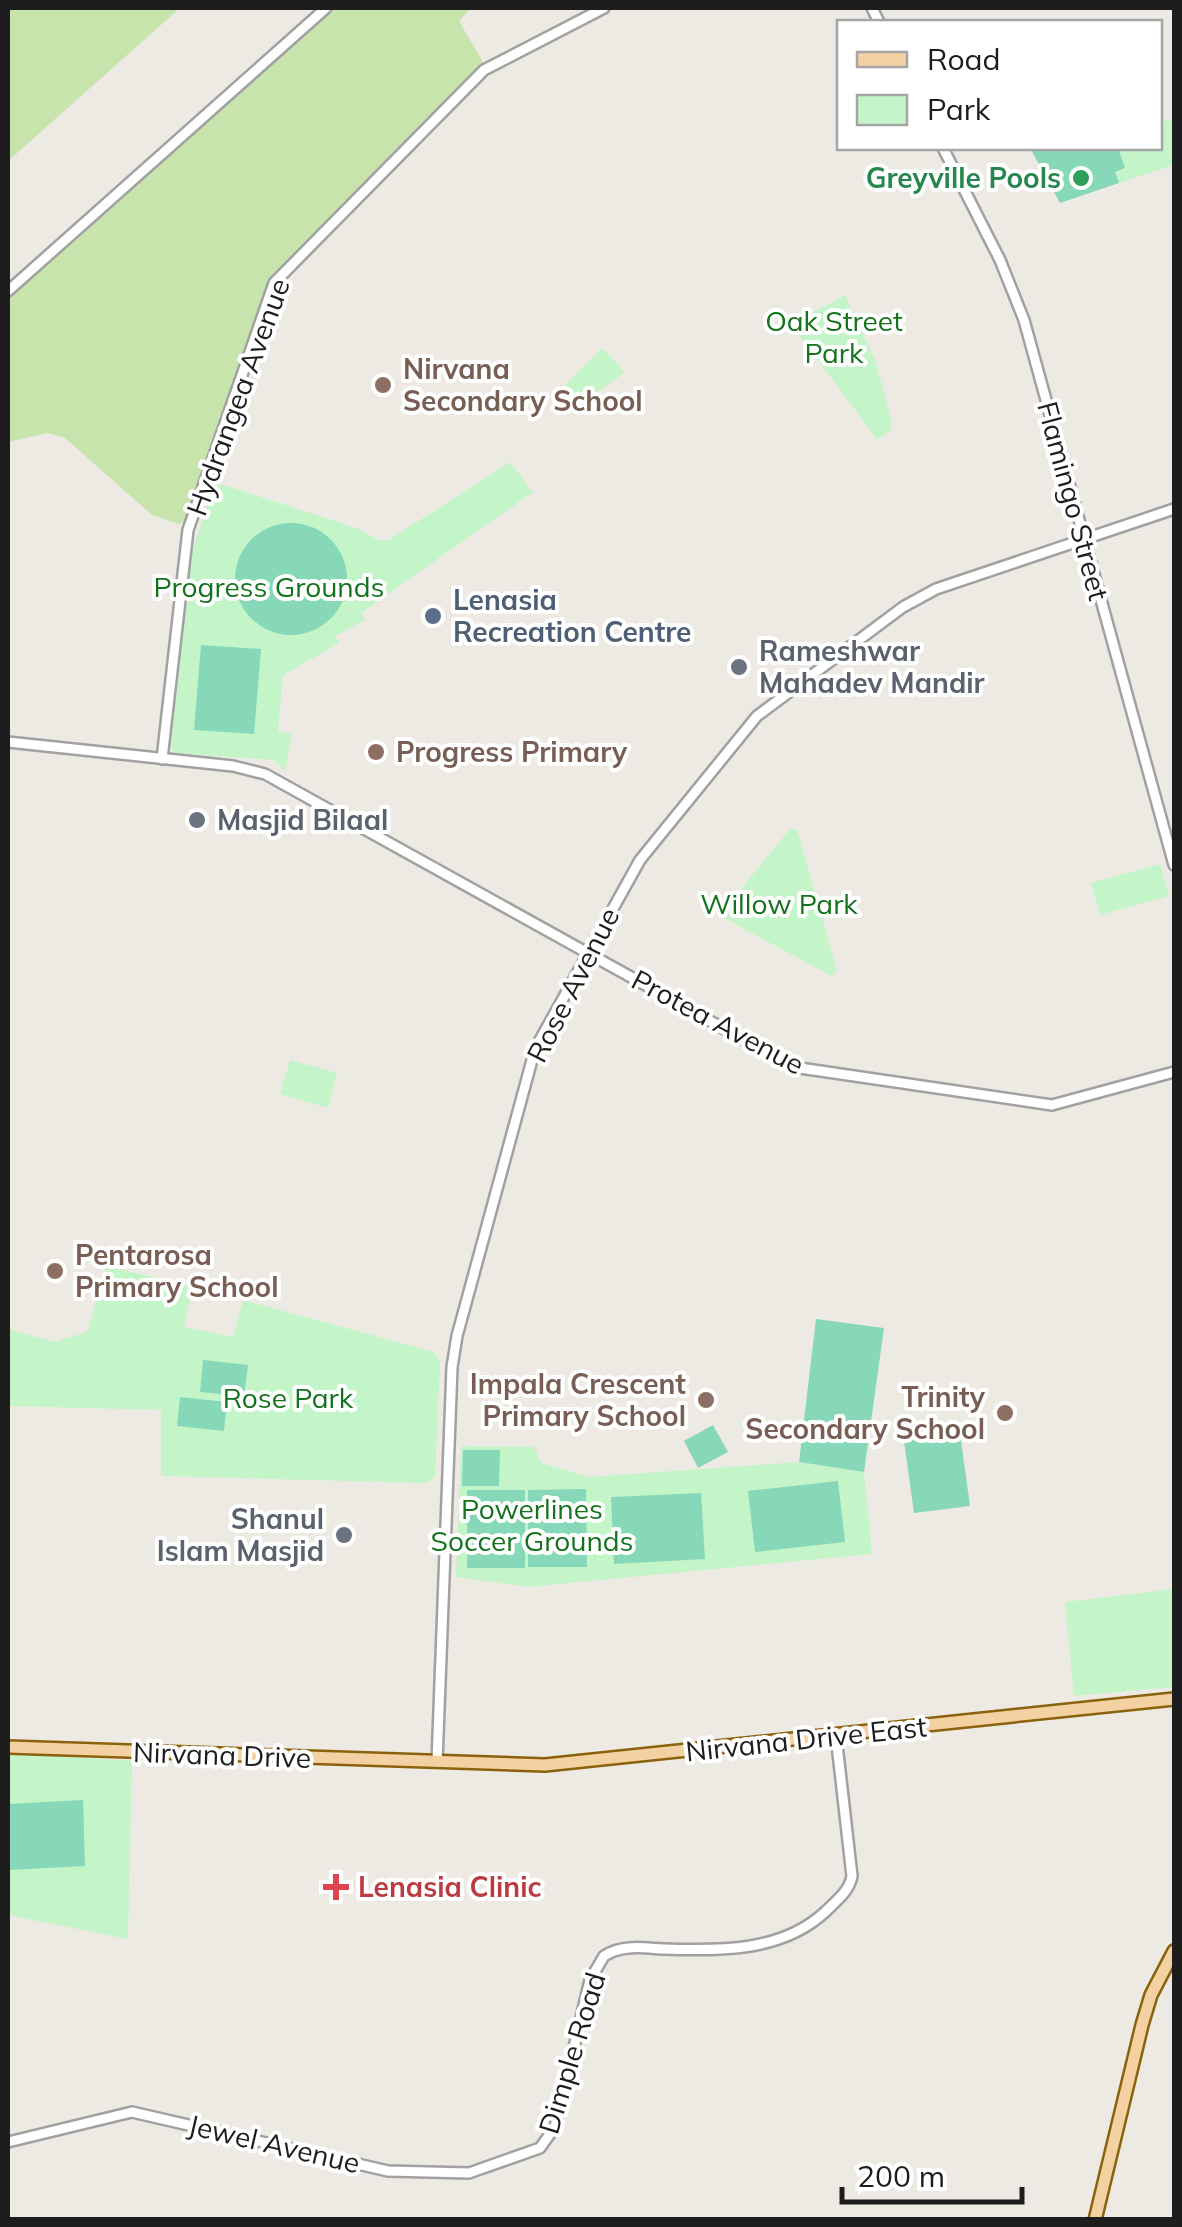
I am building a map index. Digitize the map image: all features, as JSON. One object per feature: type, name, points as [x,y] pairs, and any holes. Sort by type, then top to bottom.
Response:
[{"type":"main road","name":"Nirvana Drive East","points":[[437,1762],[582,1763],[1174,1698]]},
{"type":"main road","name":"Nirvana Drive","points":[[8,1748],[437,1762]]},
{"type":"main road","points":[[1094,2220],[1142,2025],[1151,1995],[1174,1952]]},
{"type":"street","points":[[8,292],[326,8]]},
{"type":"street","name":"Hydrangea Avenue","points":[[162,759],[188,530],[274,283],[484,70],[604,8]]},
{"type":"street","name":"Flamingo Street","points":[[944,150],[1013,290],[1174,866]]},
{"type":"street","name":"Rose Avenue","points":[[437,1762],[453,1355],[535,1049],[647,850],[762,712],[919,596],[1174,509]]},
{"type":"street","name":"Protea Avenue","points":[[8,742],[265,774],[804,1070],[1047,1104],[1174,1072]]},
{"type":"street","name":"Dimple Road","points":[[540,2148],[555,2128],[590,1980],[604,1956],[626,1948],[696,1950],[761,1945],[809,1924],[846,1890],[852,1876],[836,1736]]},
{"type":"street","name":"Jewel Avenue","points":[[8,2142],[125,2111],[396,2172],[473,2172],[540,2148]]},
{"type":"green space","points":[[8,8],[180,8],[8,161]]},
{"type":"green space","points":[[332,8],[471,8],[459,21],[484,64],[273,279],[188,519],[179,524],[152,515],[65,438],[48,433],[8,442],[8,296]]},
{"type":"green space","points":[[1174,119],[1174,165],[1119,183],[1115,172],[1125,168],[1119,150],[1162,150],[1162,121]]},
{"type":"green space","name":"Greyville Pools","points":[[1031,150],[1119,150],[1125,168],[1115,172],[1119,183],[1060,203]]},
{"type":"green space","name":"Oak Street Park","points":[[845,295],[875,360],[892,423],[890,431],[877,439],[791,324]]},
{"type":"green space","points":[[602,348],[625,372],[579,405],[562,388]]},
{"type":"green space","name":"Progress Grounds","points":[[510,462],[533,492],[362,612],[365,620],[335,636],[339,643],[283,675],[278,731],[292,734],[285,771],[274,760],[175,753],[171,746],[191,556],[212,488],[221,484],[359,529],[378,540],[389,540]]},
{"type":"green space","points":[[291,523],[312,528],[330,540],[342,558],[347,579],[342,600],[330,618],[312,630],[291,635],[270,630],[252,618],[240,600],[235,579],[240,558],[252,540],[270,528]]},
{"type":"green space","points":[[201,645],[261,649],[254,734],[194,730]]},
{"type":"green space","name":"Willow Park","points":[[790,829],[797,829],[837,971],[832,976],[724,918],[723,911]]},
{"type":"green space","points":[[1160,864],[1169,896],[1100,915],[1091,883]]},
{"type":"green space","points":[[290,1060],[337,1073],[328,1108],[280,1094]]},
{"type":"green space","name":"Rose Park","points":[[107,1266],[192,1287],[184,1327],[233,1337],[243,1300],[434,1352],[440,1361],[435,1477],[426,1483],[161,1476],[161,1410],[8,1406],[8,1329],[54,1342],[87,1332]]},
{"type":"green space","points":[[816,1319],[884,1328],[864,1472],[799,1462]]},
{"type":"green space","points":[[203,1360],[248,1365],[244,1396],[200,1392]]},
{"type":"green space","points":[[180,1397],[227,1402],[224,1431],[177,1426]]},
{"type":"green space","points":[[713,1425],[728,1452],[698,1468],[684,1441]]},
{"type":"green space","points":[[959,1426],[970,1506],[914,1513],[903,1434]]},
{"type":"green space","name":"Powerlines Soccer Grounds","points":[[461,1446],[534,1447],[541,1463],[589,1477],[799,1462],[864,1472],[872,1554],[528,1587],[456,1577]]},
{"type":"green space","points":[[463,1450],[500,1450],[499,1486],[462,1486]]},
{"type":"green space","points":[[838,1481],[845,1542],[755,1552],[748,1491]]},
{"type":"green space","points":[[586,1489],[587,1567],[528,1567],[528,1490]]},
{"type":"green space","points":[[467,1490],[525,1490],[525,1568],[467,1568]]},
{"type":"green space","points":[[701,1493],[705,1559],[614,1564],[611,1497]]},
{"type":"green space","points":[[1174,1589],[1174,1687],[1074,1696],[1065,1602]]},
{"type":"green space","points":[[8,1753],[132,1761],[128,1939],[8,1915]]},
{"type":"green space","points":[[83,1800],[85,1866],[8,1870],[8,1804]]},
{"type":"place","name":"Greyville Pools","points":[[1081,178]]},
{"type":"place","name":"Nirvana Secondary School","points":[[383,385]]},
{"type":"place","name":"Lenasia Recreation Centre","points":[[433,616]]},
{"type":"place","name":"Rameshwar Mahadev Mandir","points":[[739,667]]},
{"type":"place","name":"Progress Primary","points":[[376,752]]},
{"type":"place","name":"Masjid Bilaal","points":[[197,820]]},
{"type":"place","name":"Pentarosa Primary School","points":[[55,1271]]},
{"type":"place","name":"Impala Crescent Primary School","points":[[706,1400]]},
{"type":"place","name":"Trinity Secondary School","points":[[1005,1413]]},
{"type":"place","name":"Shanul Islam Masjid","points":[[344,1535]]},
{"type":"place","name":"Lenasia Clinic","points":[[336,1887]]}]
